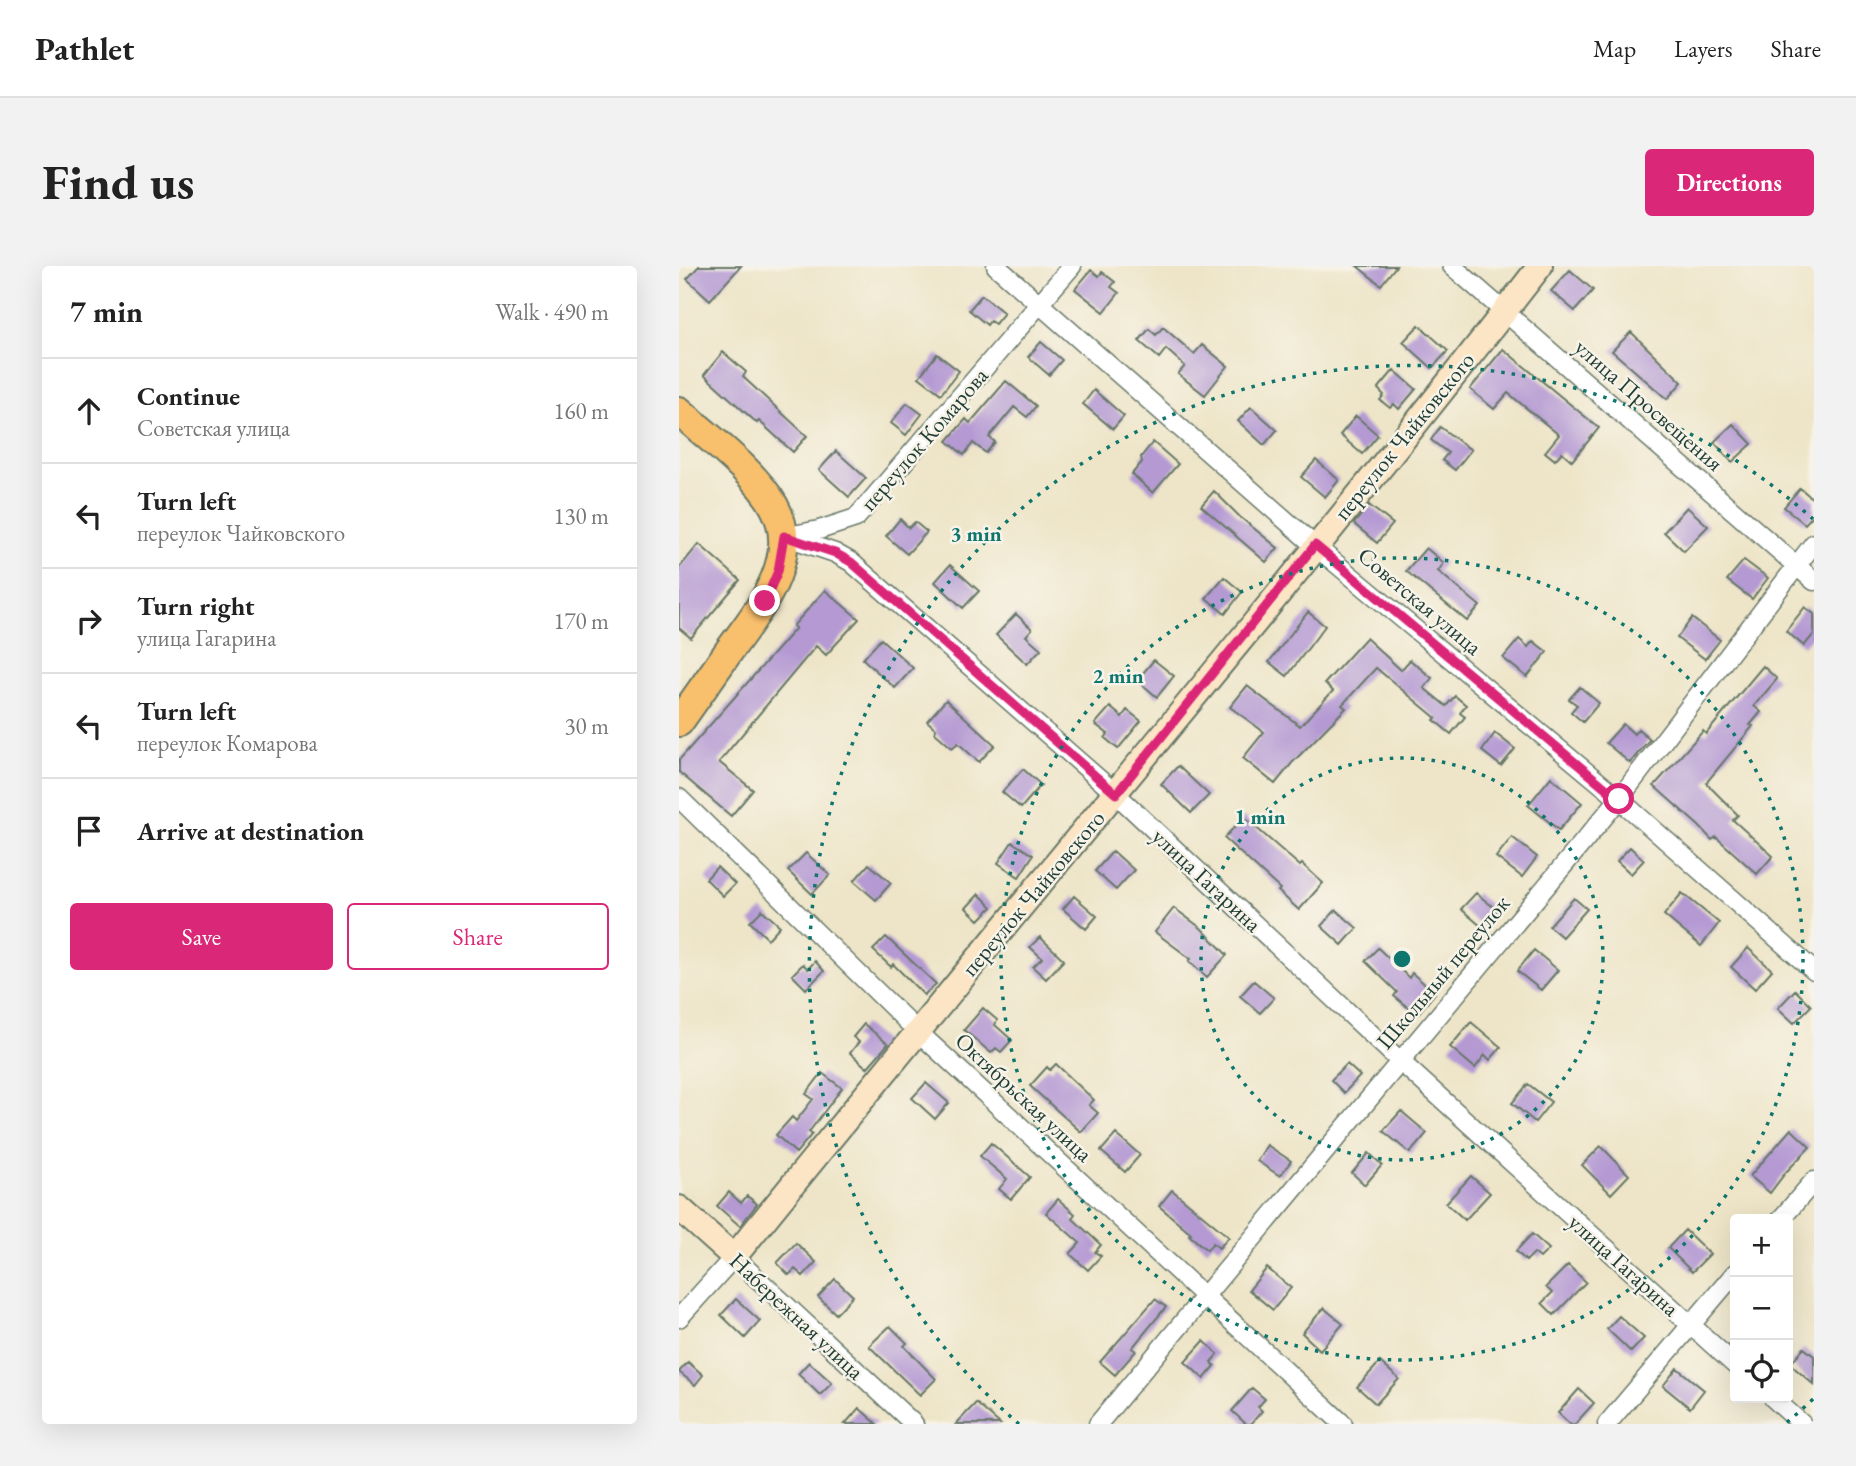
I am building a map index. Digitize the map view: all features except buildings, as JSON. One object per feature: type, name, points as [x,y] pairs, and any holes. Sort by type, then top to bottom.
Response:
[{"type":"main road","points":[[679,411],[755,481],[775,507],[784,536],[778,571],[765,601],[679,722]]},
{"type":"street","name":"Советская улица","points":[[996,266],[1315,545],[1619,799],[1814,971]]},
{"type":"street","name":"переулок Комарова","points":[[784,536],[828,528],[856,518],[1072,266]]},
{"type":"street","name":"улица Просвещения","points":[[1452,266],[1814,581]]},
{"type":"street","name":"переулок Чайковского","points":[[679,1318],[734,1258],[917,1031],[1116,794],[1540,266]]},
{"type":"street","name":"улица Гагарина","points":[[784,536],[835,553],[851,562],[1116,794],[1401,1062],[1730,1361]]},
{"type":"street","name":"Школьный переулок","points":[[1098,1424],[1619,799],[1814,543]]},
{"type":"street","name":"Октябрьская улица","points":[[679,799],[917,1031],[1343,1424]]},
{"type":"street","points":[[1785,1214],[1814,1181]]},
{"type":"street","name":"Набережная улица","points":[[679,1208],[914,1424]]},
{"type":"street","points":[[1607,1424],[1731,1277]]},
{"type":"street","points":[[1779,1403],[1802,1424]]},
{"type":"route","points":[[765,601],[778,571],[784,536],[835,553],[851,562],[1116,794],[1315,545],[1619,799]]}]
